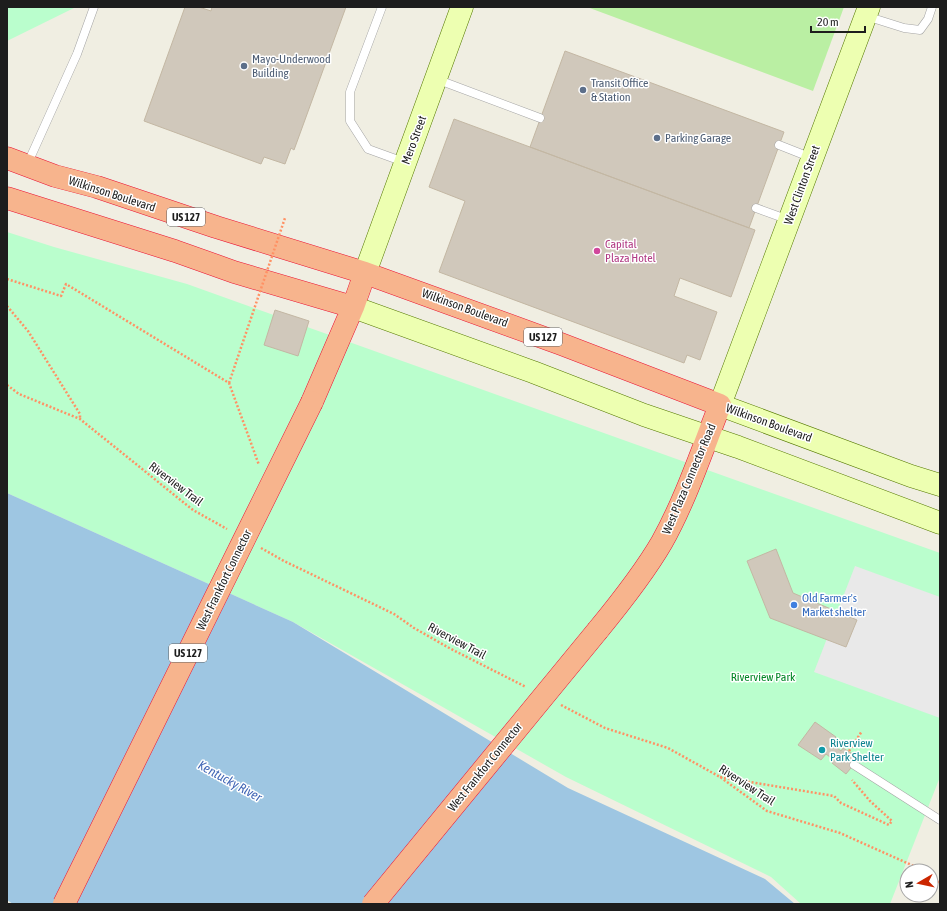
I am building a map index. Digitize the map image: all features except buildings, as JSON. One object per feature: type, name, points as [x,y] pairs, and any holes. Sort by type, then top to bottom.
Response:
[{"type":"highway","name":"Wilkinson Boulevard","points":[[17,162],[55,176],[97,187],[216,227],[365,273],[496,319],[720,404]]},
{"type":"highway","points":[[7,198],[175,251],[234,272],[353,307]]},
{"type":"highway","name":"West Frankfort Connector","points":[[64,904],[312,402],[353,307],[365,273]]},
{"type":"highway","name":"West Plaza Connector Road","points":[[598,630],[643,571],[662,542],[677,512],[720,404]]},
{"type":"highway","name":"West Frankfort Connector","points":[[373,904],[598,630]]},
{"type":"main road","name":"Mero Street","points":[[365,273],[462,7]]},
{"type":"main road","name":"West Clinton Street","points":[[720,404],[867,11]]},
{"type":"main road","points":[[353,307],[940,523]]},
{"type":"main road","name":"Wilkinson Boulevard","points":[[720,404],[911,476],[940,485]]},
{"type":"lane","points":[[17,162],[77,54],[94,7]]},
{"type":"lane","points":[[382,7],[350,92],[350,121],[368,149],[406,162]]},
{"type":"lane","points":[[867,11],[904,28],[920,30],[928,19],[932,7]]},
{"type":"lane","points":[[436,79],[540,118]]},
{"type":"lane","points":[[779,145],[812,158]]},
{"type":"lane","points":[[756,208],[789,220]]},
{"type":"lane","points":[[854,765],[940,820]]},
{"type":"path","points":[[260,468],[229,382],[285,218]]},
{"type":"path","points":[[7,279],[61,296],[66,284],[229,382]]},
{"type":"path","points":[[7,306],[28,332],[80,414],[80,419]]},
{"type":"path","name":"Riverview Trail","points":[[7,385],[19,394],[80,419],[193,510],[232,532]]},
{"type":"path","name":"Riverview Trail","points":[[258,546],[284,561],[394,614],[414,628],[451,649],[532,690]]},
{"type":"path","name":"Riverview Trail","points":[[558,704],[605,728],[668,748],[720,777],[767,811],[840,833],[907,863]]},
{"type":"path","points":[[849,752],[862,731]]},
{"type":"path","points":[[720,777],[834,796],[841,803],[889,825],[892,821],[870,801],[851,779]]},
{"type":"green space","points":[[7,7],[76,7],[7,41]]},
{"type":"green space","points":[[587,7],[844,7],[813,91]]},
{"type":"green space","name":"Riverview Park","points":[[7,232],[54,247],[187,284],[940,553],[940,777],[906,863],[899,863],[899,881],[890,904],[801,904],[771,877],[566,777],[293,622],[7,493]]},
{"type":"shaded area","points":[[855,566],[940,597],[940,718],[814,672]]},
{"type":"water","name":"Kentucky River","points":[[7,493],[293,622],[568,788],[765,879],[795,904],[13,904],[7,900]]},
{"type":"place","name":"Mayo-Underwood Building","points":[[244,66]]},
{"type":"place","name":"Transit Office & Station","points":[[583,90]]},
{"type":"place","name":"Parking Garage","points":[[657,138]]},
{"type":"place","name":"Capital Plaza Hotel","points":[[597,251]]},
{"type":"place","name":"Old Farmer's Market shelter","points":[[794,605]]},
{"type":"place","name":"Riverview Park Shelter","points":[[822,750]]}]
